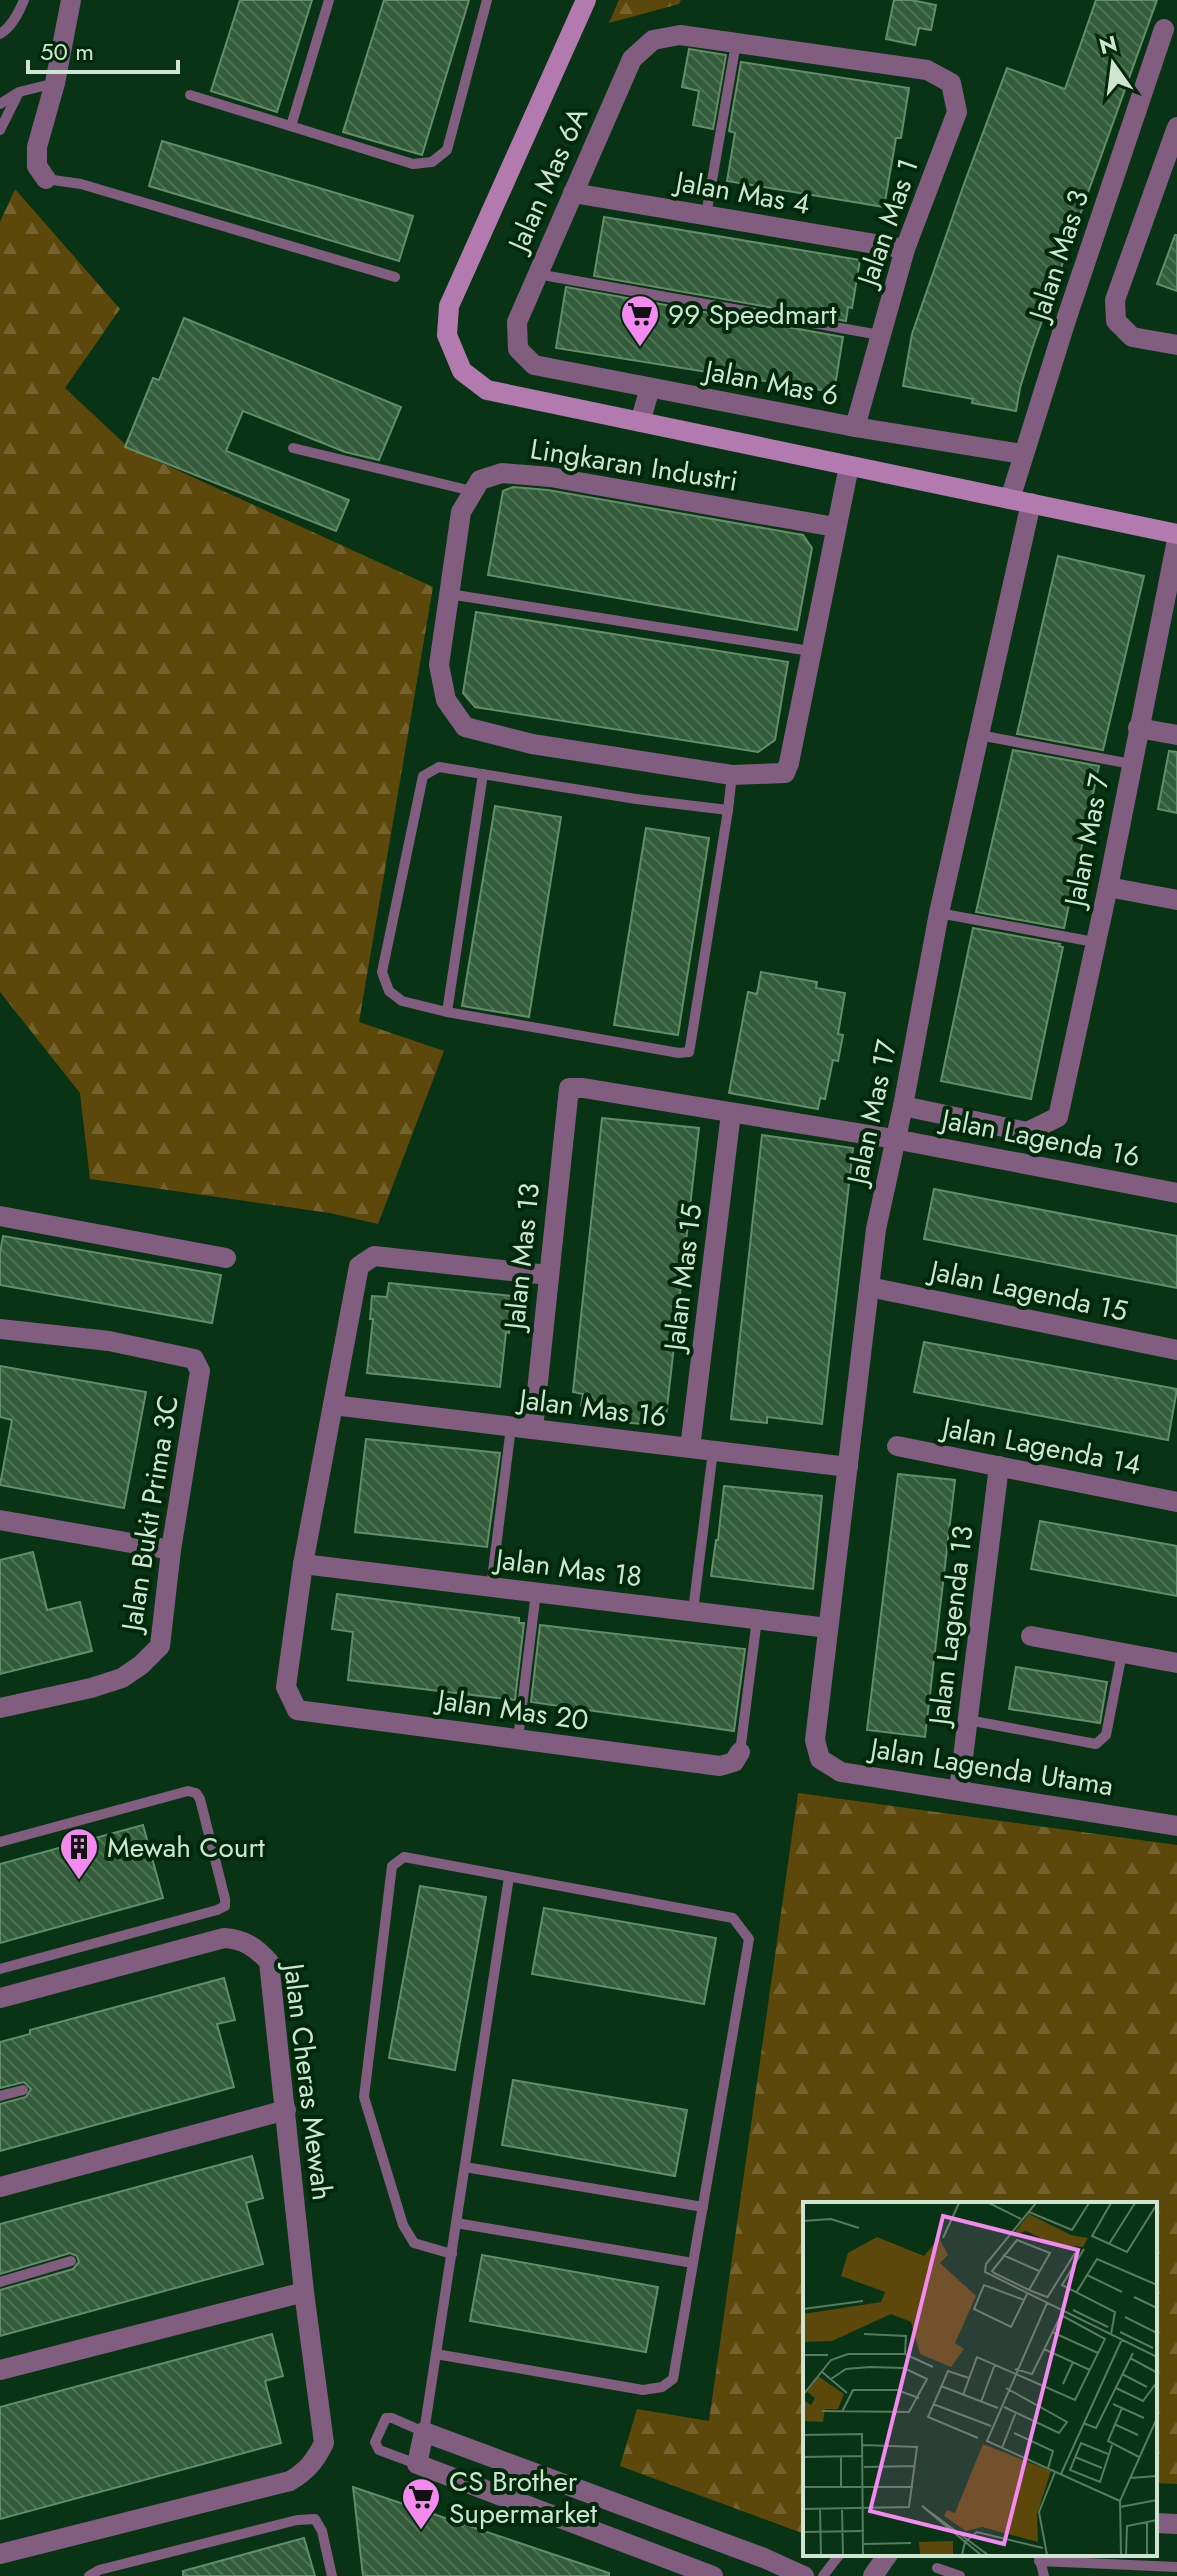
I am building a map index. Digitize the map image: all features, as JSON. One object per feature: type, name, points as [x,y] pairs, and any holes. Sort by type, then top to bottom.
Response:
[{"type":"street","points":[[46,179],[37,166],[37,147],[55,83],[71,0]]},
{"type":"street","points":[[586,0],[449,306],[447,335],[462,371],[487,390],[1031,503],[1177,537]]},
{"type":"street","name":"Jalan Mas 3","points":[[1010,499],[1022,454],[1164,29]]},
{"type":"street","name":"Jalan Mas 6A","points":[[518,349],[517,322],[632,59],[653,40],[680,35],[736,43]]},
{"type":"street","name":"Jalan Mas 1","points":[[736,43],[927,70],[951,83],[957,112],[905,249],[855,427]]},
{"type":"street","points":[[1177,127],[1115,300],[1116,321],[1132,337],[1177,345]]},
{"type":"street","name":"Jalan Mas 4","points":[[573,193],[905,249]]},
{"type":"street","name":"Jalan Mas 6","points":[[518,349],[534,365],[855,427],[1022,454]]},
{"type":"street","points":[[640,422],[650,388]]},
{"type":"street","points":[[472,491],[461,512],[439,665],[446,700],[465,727],[532,744],[732,775],[769,775],[785,773],[789,763],[849,466]]},
{"type":"street","name":"Lingkaran Industri","points":[[472,491],[480,480],[502,473],[550,477],[835,527]]},
{"type":"street","name":"Jalan Mas 17","points":[[815,1740],[876,1229],[903,1106],[939,913],[1031,503]]},
{"type":"street","name":"Jalan Mas 7","points":[[903,1106],[1027,1132],[1058,1117],[1108,887],[1138,728],[1174,571],[1177,537]]},
{"type":"street","points":[[1138,728],[1177,735]]},
{"type":"street","points":[[1108,887],[1177,900]]},
{"type":"street","name":"Jalan Lagenda 16","points":[[569,1088],[894,1139],[1177,1193]]},
{"type":"street","name":"Jalan Mas 13","points":[[533,1429],[569,1088]]},
{"type":"street","name":"Jalan Mas 15","points":[[690,1448],[731,1113]]},
{"type":"street","points":[[0,1216],[226,1258]]},
{"type":"street","points":[[303,1564],[359,1266],[374,1256],[548,1275]]},
{"type":"street","name":"Jalan Lagenda 15","points":[[869,1287],[1177,1350]]},
{"type":"street","name":"Jalan Bukit Prima 3C","points":[[0,1329],[109,1341],[194,1359],[200,1371],[171,1550],[160,1646],[141,1665],[112,1682],[0,1708]]},
{"type":"street","name":"Jalan Mas 16","points":[[333,1405],[848,1467]]},
{"type":"street","name":"Jalan Lagenda 14","points":[[897,1446],[1177,1502]]},
{"type":"street","name":"Jalan Lagenda 13","points":[[959,1790],[999,1466]]},
{"type":"street","points":[[0,1520],[171,1550]]},
{"type":"street","name":"Jalan Mas 18","points":[[303,1564],[828,1628]]},
{"type":"street","name":"Jalan Mas 20","points":[[303,1564],[286,1687],[297,1710],[720,1766],[734,1762],[740,1752]]},
{"type":"street","points":[[1031,1636],[1177,1663]]},
{"type":"street","name":"Jalan Lagenda Utama","points":[[815,1740],[820,1759],[841,1772],[1177,1826]]},
{"type":"street","name":"Jalan Cheras Mewah","points":[[0,1998],[224,1938],[236,1938],[252,1946],[269,1962],[304,2292],[324,2443],[315,2461],[304,2473],[290,2481],[0,2554]]},
{"type":"street","points":[[0,2187],[286,2110]]},
{"type":"street","points":[[0,2370],[304,2292]]},
{"type":"street","points":[[713,2576],[417,2464],[424,2432],[764,2558],[804,2576]]},
{"type":"street","points":[[1157,2523],[1177,2524]]},
{"type":"street","points":[[873,2576],[887,2556]]},
{"type":"lane","points":[[0,34],[19,13],[24,0]]},
{"type":"lane","points":[[291,126],[329,0]]},
{"type":"lane","points":[[190,95],[413,164],[432,162],[447,150],[487,0]]},
{"type":"lane","points":[[706,215],[736,43]]},
{"type":"lane","points":[[0,104],[19,92],[55,83]]},
{"type":"lane","points":[[0,130],[19,92]]},
{"type":"lane","points":[[46,179],[81,184],[395,277]]},
{"type":"lane","points":[[537,274],[880,335]]},
{"type":"lane","points":[[293,448],[472,491]]},
{"type":"lane","points":[[449,594],[810,651]]},
{"type":"lane","points":[[979,735],[1131,764]]},
{"type":"lane","points":[[728,810],[636,799],[439,767],[423,776],[382,972],[389,991],[402,1001],[447,1012],[679,1053],[689,1052],[728,810],[732,775]]},
{"type":"lane","points":[[447,1012],[483,774]]},
{"type":"lane","points":[[939,913],[1094,942]]},
{"type":"lane","points":[[491,1587],[511,1427]]},
{"type":"lane","points":[[693,1611],[713,1451]]},
{"type":"lane","points":[[518,1739],[536,1592]]},
{"type":"lane","points":[[740,1752],[757,1619]]},
{"type":"lane","points":[[968,1720],[1096,1744],[1106,1735],[1122,1653]]},
{"type":"lane","points":[[0,1842],[188,1791],[196,1793],[225,1906],[0,1969]]},
{"type":"lane","points":[[436,2354],[643,2390],[662,2387],[673,2379],[749,1939],[733,1918],[404,1857],[392,1866],[364,2097],[403,2225],[414,2243],[452,2254]]},
{"type":"lane","points":[[417,2464],[379,2450],[375,2442],[386,2418],[424,2432],[509,1877]]},
{"type":"lane","points":[[0,2096],[23,2090]]},
{"type":"lane","points":[[465,2167],[703,2207]]},
{"type":"lane","points":[[456,2223],[693,2263]]},
{"type":"lane","points":[[0,2282],[71,2261]]},
{"type":"lane","points":[[89,2576],[99,2570],[297,2520],[315,2519],[322,2531],[332,2576]]},
{"type":"lane","points":[[823,2576],[838,2556]]},
{"type":"lane","points":[[1044,2576],[1039,2557],[1177,2567]]},
{"type":"lane","points":[[937,2568],[960,2576]]},
{"type":"green space","points":[[619,0],[681,0],[679,4],[609,23]]},
{"type":"green space","points":[[15,189],[120,309],[65,388],[129,448],[433,587],[359,1022],[444,1051],[378,1224],[330,1213],[90,1179],[80,1093],[0,992],[0,222]]},
{"type":"green space","points":[[798,1793],[1177,1845],[1177,2484],[1157,2483],[1157,2202],[803,2202],[803,2533],[620,2466],[637,2409],[709,2421]]},
{"type":"building","points":[[240,0],[312,0],[277,112],[211,91]]},
{"type":"building","points":[[384,0],[469,0],[422,155],[343,132]]},
{"type":"building","points":[[894,0],[936,5],[931,30],[919,28],[915,45],[886,39]]},
{"type":"building","points":[[1096,0],[1157,0],[1033,346],[1016,411],[972,403],[973,399],[903,386],[912,334],[1007,68],[1065,89]]},
{"type":"building","points":[[689,49],[726,55],[713,129],[693,125],[699,91],[682,87]]},
{"type":"building","points":[[741,62],[909,88],[901,138],[896,138],[884,207],[727,181],[735,133],[729,131]]},
{"type":"building","points":[[162,141],[413,216],[399,261],[149,186]]},
{"type":"building","points":[[604,217],[860,260],[852,308],[848,307],[846,321],[594,276]]},
{"type":"building","points":[[1177,235],[1177,291],[1157,284]]},
{"type":"building","points":[[566,287],[843,337],[834,392],[556,348]]},
{"type":"building","points":[[184,318],[401,407],[379,460],[345,452],[243,411],[226,451],[349,500],[336,531],[125,447],[153,378],[159,380]]},
{"type":"building","points":[[513,487],[548,490],[803,535],[812,548],[797,630],[488,575],[503,491]]},
{"type":"building","points":[[1058,556],[1144,576],[1103,750],[1017,734]]},
{"type":"building","points":[[476,612],[788,662],[775,740],[758,752],[475,707],[463,693]]},
{"type":"building","points":[[1013,750],[1099,766],[1064,928],[976,912]]},
{"type":"building","points":[[1169,751],[1177,752],[1177,813],[1158,809]]},
{"type":"building","points":[[495,806],[561,817],[529,1017],[462,1006]]},
{"type":"building","points":[[646,828],[709,838],[678,1035],[614,1025]]},
{"type":"building","points":[[973,928],[1063,947],[1031,1099],[941,1081]]},
{"type":"building","points":[[761,972],[817,982],[816,988],[845,993],[838,1034],[843,1035],[838,1061],[833,1060],[825,1099],[820,1098],[818,1109],[729,1093],[748,992],[757,994]]},
{"type":"building","points":[[602,1118],[699,1128],[666,1416],[642,1414],[641,1424],[621,1422],[622,1410],[581,1406],[583,1394],[573,1392]]},
{"type":"building","points":[[762,1135],[853,1148],[822,1424],[767,1417],[767,1423],[731,1419]]},
{"type":"building","points":[[934,1189],[1177,1236],[1177,1288],[924,1239]]},
{"type":"building","points":[[3,1236],[221,1275],[212,1323],[0,1285]]},
{"type":"building","points":[[389,1283],[513,1296],[500,1387],[367,1373],[373,1319],[370,1319],[372,1296],[387,1297]]},
{"type":"building","points":[[924,1342],[1177,1389],[1168,1440],[914,1392]]},
{"type":"building","points":[[0,1366],[146,1392],[124,1508],[0,1485],[12,1420],[0,1417]]},
{"type":"building","points":[[366,1439],[500,1453],[487,1547],[355,1532]]},
{"type":"building","points":[[898,1474],[955,1480],[925,1737],[867,1730]]},
{"type":"building","points":[[724,1486],[822,1496],[813,1589],[711,1576]]},
{"type":"building","points":[[1040,1521],[1177,1546],[1177,1596],[1031,1569]]},
{"type":"building","points":[[33,1552],[47,1610],[80,1602],[92,1651],[0,1674],[0,1560]]},
{"type":"building","points":[[337,1594],[519,1618],[519,1623],[524,1623],[515,1700],[348,1680],[353,1632],[332,1629]]},
{"type":"building","points":[[540,1625],[745,1649],[734,1731],[531,1702]]},
{"type":"building","points":[[1016,1667],[1107,1682],[1100,1723],[1009,1709]]},
{"type":"building","name":"Mewah Court","points":[[143,1825],[163,1898],[0,1943],[0,1864]]},
{"type":"building","points":[[420,1886],[486,1897],[455,2070],[389,2058]]},
{"type":"building","points":[[544,1908],[716,1938],[704,2004],[532,1974]]},
{"type":"building","points":[[224,1978],[235,2020],[217,2024],[234,2087],[0,2151],[0,2104],[26,2097],[31,2089],[24,2082],[0,2088],[0,2042],[30,2034],[30,2030]]},
{"type":"building","points":[[513,2080],[687,2110],[675,2176],[502,2145]]},
{"type":"building","points":[[252,2156],[263,2198],[246,2203],[263,2264],[0,2336],[0,2290],[73,2269],[79,2262],[77,2256],[70,2253],[0,2274],[0,2224]]},
{"type":"building","points":[[482,2255],[658,2287],[646,2352],[470,2321]]},
{"type":"building","points":[[272,2334],[283,2376],[265,2381],[281,2443],[0,2519],[0,2407]]},
{"type":"building","name":"CS Brother Supermarket","points":[[353,2487],[609,2573],[609,2576],[363,2576]]},
{"type":"building","points":[[304,2538],[315,2576],[183,2576],[183,2571]]},
{"type":"place","name":"99 Speedmart","points":[[640,348]]},
{"type":"place","name":"Mewah Court","points":[[79,1881]]},
{"type":"place","name":"CS Brother Supermarket","points":[[421,2531]]}]
